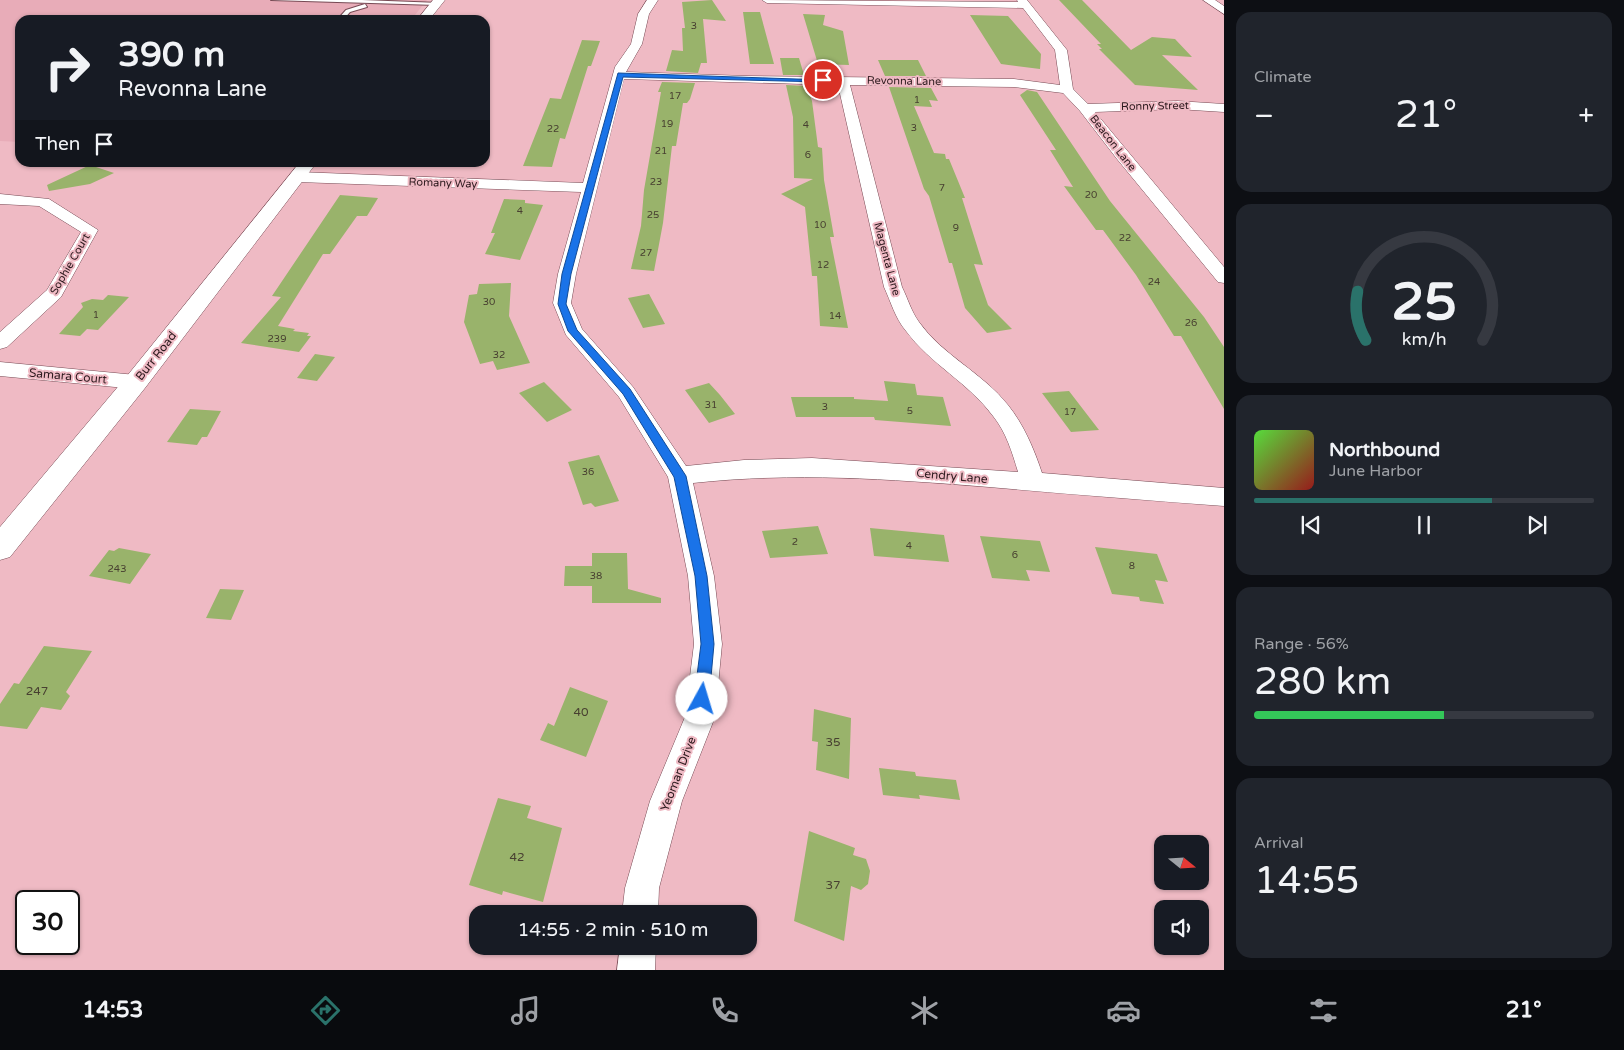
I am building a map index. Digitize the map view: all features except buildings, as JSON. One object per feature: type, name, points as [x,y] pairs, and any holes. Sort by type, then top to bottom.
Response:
[{"type":"street","name":"Yeoman Drive","points":[[641,905],[642,888],[666,801],[700,717],[708,644],[701,576],[680,476],[626,392],[573,331],[562,304],[567,274],[588,188],[621,67],[639,37],[644,10],[653,0]]},
{"type":"street","points":[[767,0],[837,3],[1023,2],[1061,50],[1067,90]]},
{"type":"street","points":[[1208,0],[1224,11]]},
{"type":"street","points":[[427,15],[438,2]]},
{"type":"street","name":"Revonna Lane","points":[[620,75],[688,78],[1014,83],[1067,90]]},
{"type":"street","name":"Magenta Lane","points":[[843,81],[893,287],[904,313],[928,344],[966,375],[1000,409],[1022,446],[1033,482]]},
{"type":"street","name":"Beacon Lane","points":[[1067,90],[1086,108],[1122,156],[1224,278]]},
{"type":"street","name":"Ronny Street","points":[[1086,108],[1177,105],[1224,108]]},
{"type":"street","name":"Romany Way","points":[[304,170],[588,188]]},
{"type":"street","name":"Burr Road","points":[[0,548],[136,382],[304,170]]},
{"type":"street","name":"Sophie Court","points":[[0,199],[43,202],[90,230],[54,293],[0,343]]},
{"type":"street","name":"Samara Court","points":[[0,369],[136,382]]},
{"type":"street","name":"Cendry Lane","points":[[680,476],[744,469],[812,467],[1224,497]]},
{"type":"street","points":[[636,970],[637,955]]},
{"type":"lane","points":[[274,0],[438,2]]},
{"type":"lane","points":[[336,1],[348,12]]},
{"type":"lane","points":[[345,15],[348,12],[380,2]]},
{"type":"shaded area","points":[[0,0],[427,0],[415,15],[15,15],[15,142],[0,141]]},
{"type":"route","points":[[702,699],[708,644],[701,576],[680,476],[646,420],[626,392],[573,331],[562,304],[567,274],[588,188],[620,75],[747,80],[823,80]]}]
